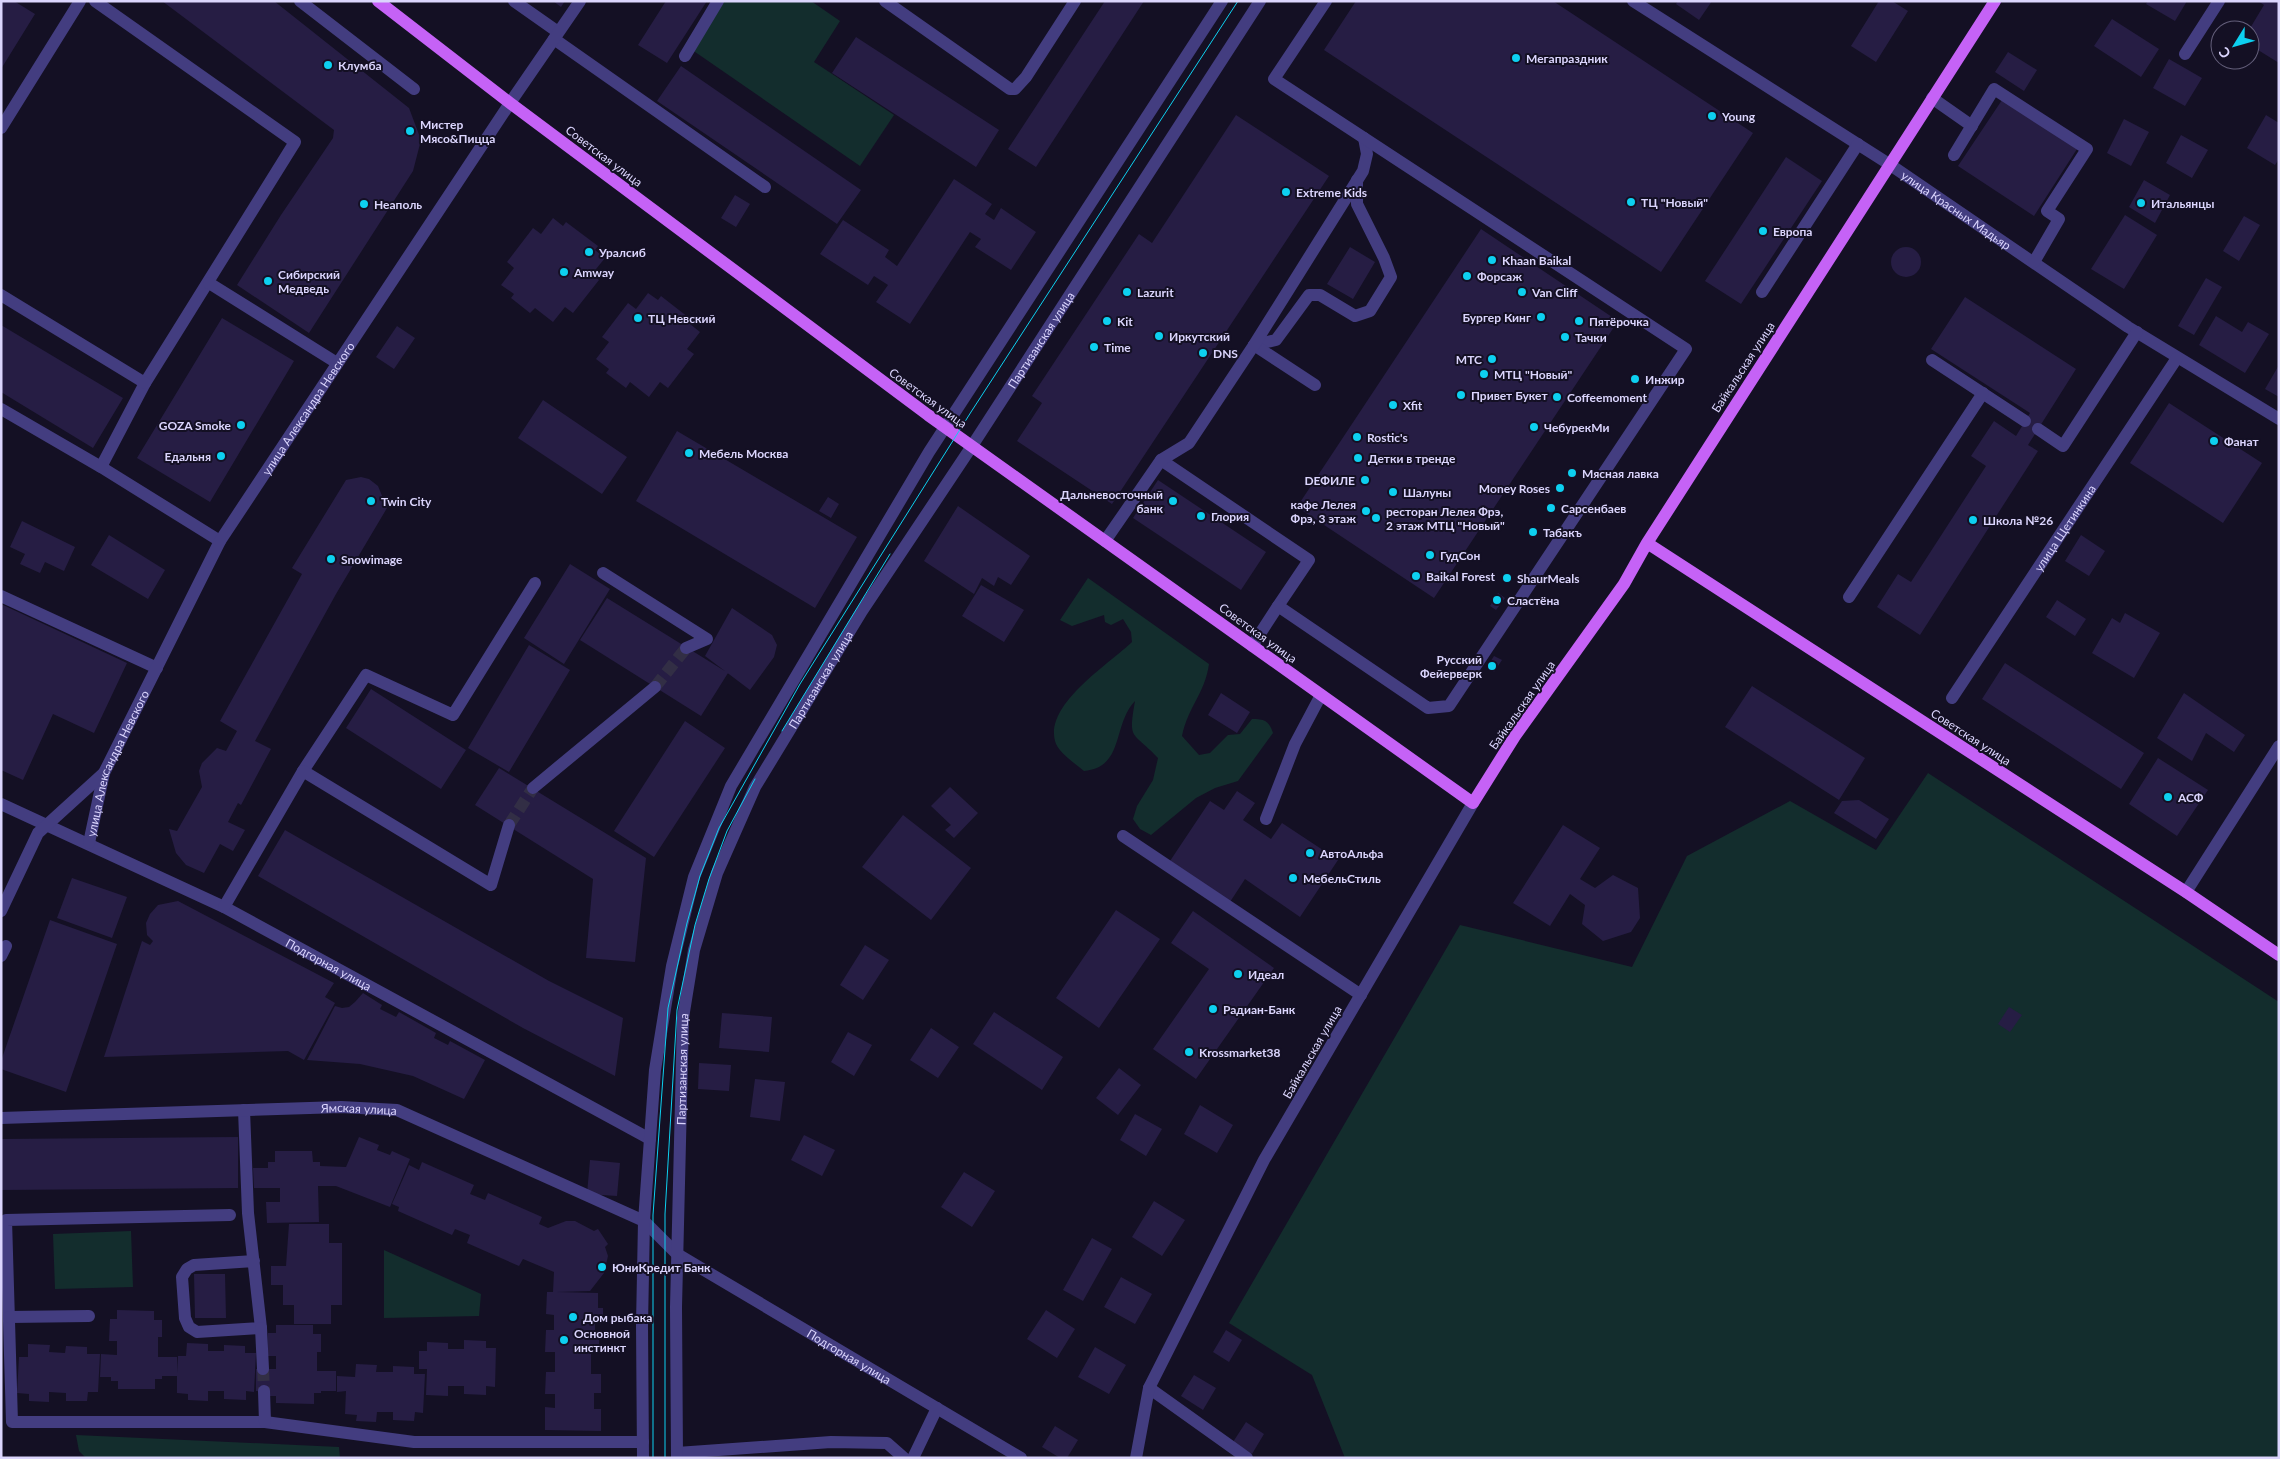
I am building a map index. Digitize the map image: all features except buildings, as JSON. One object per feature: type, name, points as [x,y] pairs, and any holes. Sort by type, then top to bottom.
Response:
[{"type":"main road","name":"Советская улица","points":[[378,1],[510,103],[945,427],[1473,803]]},
{"type":"main road","name":"Байкальская улица","points":[[1473,803],[1515,736],[1624,584],[1647,543],[1995,1]]},
{"type":"main road","name":"Советская улица","points":[[1647,543],[2279,954]]},
{"type":"street","points":[[1,128],[80,1]]},
{"type":"street","points":[[95,1],[295,142],[145,383],[101,467]]},
{"type":"street","points":[[300,1],[414,89]]},
{"type":"street","points":[[514,1],[556,35],[766,187]]},
{"type":"street","name":"улица Александра Невского","points":[[89,843],[104,772],[220,541],[336,363],[580,1]]},
{"type":"street","points":[[685,56],[718,1]]},
{"type":"street","points":[[885,1],[1010,89],[1014,89],[1026,77],[1076,1]]},
{"type":"street","name":"Партизанская улица","points":[[643,1458],[642,1324],[644,1221],[655,1070],[672,966],[694,877],[731,786],[945,427],[1222,1]]},
{"type":"street","name":"Партизанская улица","points":[[677,1456],[677,1254],[683,1018],[694,950],[717,873],[755,788],[862,611],[972,446],[1260,1]]},
{"type":"street","points":[[1278,606],[1428,708],[1450,706],[1686,348],[1274,79],[1326,1]]},
{"type":"street","name":"улица Красных Мадьяр","points":[[1633,1],[1650,6],[1889,164],[2137,332],[2279,419]]},
{"type":"street","points":[[2185,54],[2219,1]]},
{"type":"street","points":[[1954,155],[1994,88],[2087,149],[2047,211],[2059,220],[2034,262]]},
{"type":"street","points":[[1932,98],[1972,126]]},
{"type":"street","points":[[1105,541],[1160,460],[1189,442],[1254,345],[1363,171],[1367,154],[1364,138]]},
{"type":"street","points":[[1762,292],[1858,144]]},
{"type":"street","points":[[1254,345],[1276,340],[1309,295],[1320,294],[1355,316],[1370,311],[1391,278],[1384,258],[1357,204],[1357,180]]},
{"type":"street","points":[[209,283],[336,363]]},
{"type":"street","points":[[1,295],[145,383]]},
{"type":"street","points":[[2038,429],[2063,446],[2137,332]]},
{"type":"street","points":[[1254,345],[1315,385]]},
{"type":"street","name":"улица Щетинкина","points":[[1952,698],[2177,358]]},
{"type":"street","points":[[1932,360],[2025,421]]},
{"type":"street","points":[[1849,597],[1983,394]]},
{"type":"street","points":[[1,409],[101,467],[220,541]]},
{"type":"street","points":[[1160,460],[1309,560],[1252,646]]},
{"type":"street","points":[[603,573],[707,639],[686,648]]},
{"type":"street","points":[[224,908],[303,770],[366,675],[453,715],[534,583]]},
{"type":"street","points":[[1,596],[157,668]]},
{"type":"street","points":[[533,788],[655,687]]},
{"type":"street","points":[[1266,819],[1295,744],[1320,695]]},
{"type":"street","points":[[2186,892],[2279,746]]},
{"type":"street","points":[[303,770],[491,885],[509,825]]},
{"type":"street","points":[[1,911],[38,833],[104,772]]},
{"type":"street","name":"Байкальская улица","points":[[1136,1458],[1150,1388],[1264,1160],[1473,803]]},
{"type":"street","name":"Подгорная улица","points":[[1,804],[89,843],[224,908],[650,1139]]},
{"type":"street","points":[[1123,836],[1361,995]]},
{"type":"street","name":"Ямская улица","points":[[1,1118],[341,1107],[397,1110],[644,1221],[677,1254]]},
{"type":"street","points":[[244,1110],[248,1212],[261,1328],[263,1369]]},
{"type":"street","points":[[230,1215],[6,1220],[5,1293],[9,1317],[12,1422],[265,1422],[414,1442],[643,1442]]},
{"type":"street","name":"Подгорная улица","points":[[677,1254],[1021,1458]]},
{"type":"street","points":[[254,1261],[194,1265],[187,1269],[182,1277],[185,1318],[189,1327],[197,1332],[261,1328]]},
{"type":"street","points":[[9,1317],[89,1316]]},
{"type":"street","points":[[1150,1388],[1247,1458]]},
{"type":"street","points":[[264,1391],[265,1422]]},
{"type":"street","points":[[913,1458],[937,1408]]},
{"type":"street","points":[[677,1456],[840,1442],[887,1443],[904,1458]]},
{"type":"green space","points":[[713,1],[811,1],[840,21],[814,62],[894,115],[860,166],[685,45]]},
{"type":"green space","points":[[1088,578],[1209,664],[1204,683],[1188,717],[1182,736],[1199,755],[1210,753],[1228,735],[1240,734],[1252,719],[1266,721],[1273,733],[1238,781],[1215,788],[1196,798],[1151,835],[1140,829],[1133,819],[1137,806],[1153,780],[1158,758],[1137,738],[1132,730],[1135,701],[1123,722],[1112,753],[1106,762],[1097,768],[1084,771],[1063,754],[1055,741],[1054,727],[1069,699],[1095,673],[1132,642],[1131,632],[1123,619],[1111,625],[1105,622],[1104,615],[1072,626],[1060,620]]},
{"type":"green space","points":[[1928,773],[2279,1002],[2279,1458],[1345,1458],[1312,1375],[1229,1323],[1460,925],[1632,967],[1687,856],[1790,801],[1876,850]]},
{"type":"green space","points":[[131,1231],[133,1287],[55,1289],[53,1234]]},
{"type":"green space","points":[[384,1250],[481,1294],[479,1316],[384,1318]]},
{"type":"green space","points":[[76,1435],[339,1447],[340,1458],[86,1458],[79,1451]]},
{"type":"tunnel","points":[[655,687],[686,648]]},
{"type":"tunnel","points":[[509,825],[533,788]]},
{"type":"tunnel","points":[[263,1369],[264,1391]]},
{"type":"tram line","points":[[653,1458],[653,1215],[668,1008],[687,923],[700,876],[719,828],[800,684],[971,412],[1238,1]]},
{"type":"tram line","points":[[782,731],[890,554]]},
{"type":"tram line","points":[[665,1458],[665,1214],[677,1010],[695,925],[709,879],[727,831],[755,779]]},
{"type":"place","name":"Мегапраздник","points":[[1516,58]]},
{"type":"place","name":"Клумба","points":[[328,65]]},
{"type":"place","name":"Young","points":[[1712,116]]},
{"type":"place","name":"Мистер Мясо&Пицца","points":[[410,131]]},
{"type":"place","name":"Extreme Kids","points":[[1286,192]]},
{"type":"place","name":"ТЦ \"Новый\"","points":[[1631,202]]},
{"type":"place","name":"Итальянцы","points":[[2141,203]]},
{"type":"place","name":"Неаполь","points":[[364,204]]},
{"type":"place","name":"Европа","points":[[1763,231]]},
{"type":"place","name":"Уралсиб","points":[[589,252]]},
{"type":"place","name":"Khaan Baikal","points":[[1492,260]]},
{"type":"place","name":"Amway","points":[[564,272]]},
{"type":"place","name":"Форсаж","points":[[1467,276]]},
{"type":"place","name":"Сибирский Медведь","points":[[268,281]]},
{"type":"place","name":"Lazurit","points":[[1127,292]]},
{"type":"place","name":"Van Cliff","points":[[1522,292]]},
{"type":"place","name":"Бургер Кинг","points":[[1541,317]]},
{"type":"place","name":"ТЦ Невский","points":[[638,318]]},
{"type":"place","name":"Kit","points":[[1107,321]]},
{"type":"place","name":"Пятёрочка","points":[[1579,321]]},
{"type":"place","name":"Иркутский","points":[[1159,336]]},
{"type":"place","name":"Тачки","points":[[1565,337]]},
{"type":"place","name":"Time","points":[[1094,347]]},
{"type":"place","name":"DNS","points":[[1203,353]]},
{"type":"place","name":"МТС","points":[[1492,359]]},
{"type":"place","name":"МТЦ \"Новый\"","points":[[1484,374]]},
{"type":"place","name":"Инжир","points":[[1635,379]]},
{"type":"place","name":"Привет Букет","points":[[1461,395]]},
{"type":"place","name":"Coffeemoment","points":[[1557,397]]},
{"type":"place","name":"Xfit","points":[[1393,405]]},
{"type":"place","name":"GOZA Smoke","points":[[241,425]]},
{"type":"place","name":"ЧебурекМи","points":[[1534,427]]},
{"type":"place","name":"Rostic's","points":[[1357,437]]},
{"type":"place","name":"Фанат","points":[[2214,441]]},
{"type":"place","name":"Мебель Москва","points":[[689,453]]},
{"type":"place","name":"Едальня","points":[[221,456]]},
{"type":"place","name":"Детки в тренде","points":[[1358,458]]},
{"type":"place","name":"Мясная лавка","points":[[1572,473]]},
{"type":"place","name":"DЕФИЛЕ","points":[[1365,480]]},
{"type":"place","name":"Money Roses","points":[[1560,488]]},
{"type":"place","name":"Шалуны","points":[[1393,492]]},
{"type":"place","name":"Twin Сity","points":[[371,501]]},
{"type":"place","name":"Дальневосточный банк","points":[[1173,501]]},
{"type":"place","name":"Сарсенбаев","points":[[1551,508]]},
{"type":"place","name":"кафе Лелея Фрэ, 3 этаж","points":[[1366,511]]},
{"type":"place","name":"Глория","points":[[1201,516]]},
{"type":"place","name":"ресторан Лелея Фрэ, 2 этаж МТЦ \"Новый\"","points":[[1376,518]]},
{"type":"place","name":"Школа №26","points":[[1973,520]]},
{"type":"place","name":"Табакъ","points":[[1533,532]]},
{"type":"place","name":"ГудСон","points":[[1430,555]]},
{"type":"place","name":"Snowimage","points":[[331,559]]},
{"type":"place","name":"Baikal Forest","points":[[1416,576]]},
{"type":"place","name":"ShaurMeals","points":[[1507,578]]},
{"type":"place","name":"Сластёна","points":[[1497,600]]},
{"type":"place","name":"Русский Фейерверк","points":[[1492,666]]},
{"type":"place","name":"АСФ","points":[[2168,797]]},
{"type":"place","name":"АвтоАльфа","points":[[1310,853]]},
{"type":"place","name":"МебельСтиль","points":[[1293,878]]},
{"type":"place","name":"Идеал","points":[[1238,974]]},
{"type":"place","name":"Радиан-Банк","points":[[1213,1009]]},
{"type":"place","name":"Krossmarket38","points":[[1189,1052]]},
{"type":"place","name":"ЮниКредит Банк","points":[[602,1267]]},
{"type":"place","name":"Дом рыбака","points":[[573,1317]]},
{"type":"place","name":"Основной инстинкт","points":[[564,1340]]}]
